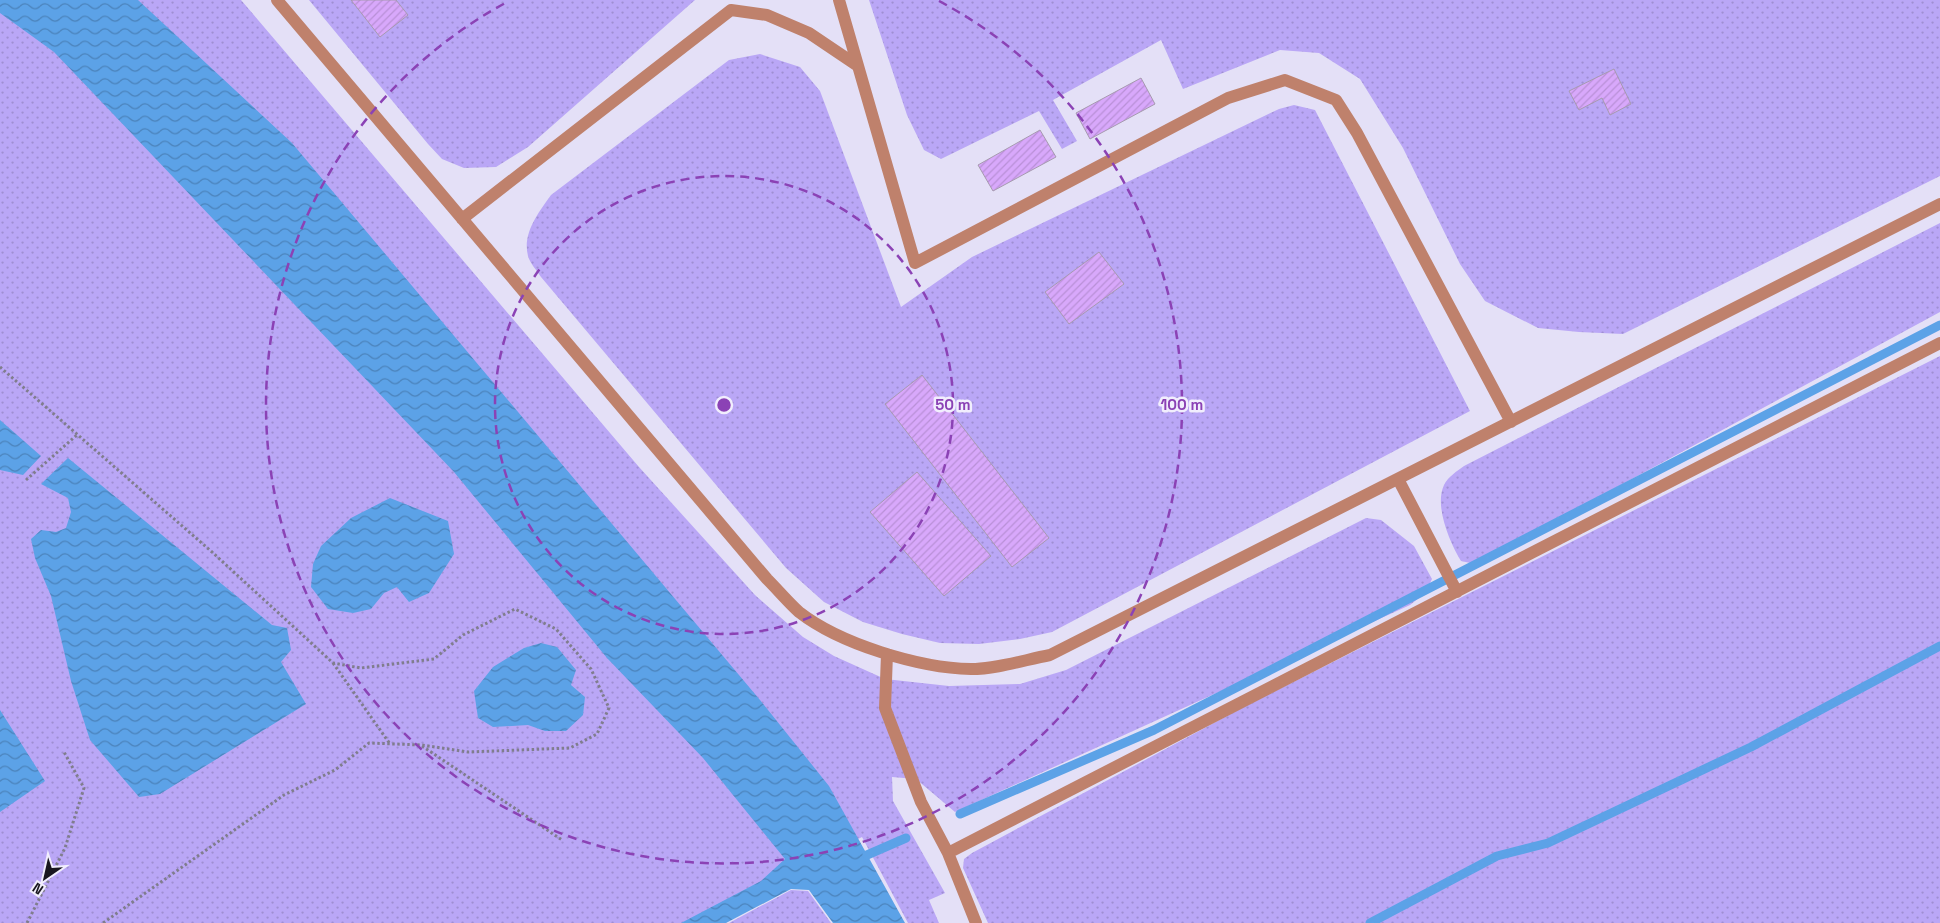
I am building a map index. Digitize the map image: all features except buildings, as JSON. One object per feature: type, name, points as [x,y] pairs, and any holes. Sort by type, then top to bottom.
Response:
[{"type":"lane","points":[[277,0],[767,579],[799,612],[837,634],[887,654],[923,663],[971,669],[1008,664],[1050,655],[1940,204]]},
{"type":"lane","points":[[839,0],[915,263],[1228,98],[1286,80],[1336,100],[1357,133],[1511,422]]},
{"type":"lane","points":[[462,220],[734,5],[766,15],[809,33],[858,66]]},
{"type":"lane","points":[[948,853],[1454,586],[1940,343]]},
{"type":"lane","points":[[1398,479],[1454,586]]},
{"type":"lane","points":[[887,654],[885,708],[921,802],[948,853],[976,923]]},
{"type":"path","points":[[0,367],[212,552],[333,663],[391,744]]},
{"type":"path","points":[[26,480],[78,434]]},
{"type":"path","points":[[103,923],[284,795],[335,770],[369,743],[422,745],[468,752],[570,748],[597,734],[609,708],[591,670],[556,629],[515,608],[463,635],[434,659],[361,668],[333,663]]},
{"type":"path","points":[[422,745],[562,840]]},
{"type":"path","points":[[27,923],[64,848],[84,788],[64,752]]},
{"type":"shaded area","points":[[0,0],[241,0],[639,467],[755,595],[803,637],[834,656],[885,679],[949,686],[1020,684],[1066,670],[1366,518],[1381,520],[1414,546],[1432,579],[1425,593],[1410,605],[955,812],[916,779],[892,777],[893,801],[945,893],[929,900],[939,923],[908,923],[862,837],[693,923],[0,923]]},
{"type":"shaded area","points":[[309,0],[695,0],[528,147],[496,167],[464,168],[442,159],[428,144]]},
{"type":"shaded area","points":[[869,0],[1940,0],[1940,176],[1623,334],[1538,328],[1485,301],[1460,264],[1403,148],[1360,79],[1319,53],[1280,50],[1183,89],[1161,40],[1053,100],[1077,141],[1062,149],[1039,111],[941,159],[924,150],[907,115]]},
{"type":"shaded area","points":[[760,54],[800,67],[820,91],[901,307],[972,257],[1279,109],[1294,105],[1315,110],[1470,411],[1052,632],[1020,639],[979,644],[940,643],[863,622],[824,602],[786,568],[541,277],[528,256],[527,239],[529,231],[551,195],[729,60]]},
{"type":"shaded area","points":[[1940,223],[1940,312],[1475,564],[1461,561],[1448,535],[1442,514],[1441,494],[1446,482],[1464,466]]},
{"type":"shaded area","points":[[1940,356],[1940,923],[988,923],[963,868],[964,859],[972,853],[1240,709]]},
{"type":"shaded area","points":[[791,890],[808,891],[831,923],[729,923]]},
{"type":"water","points":[[0,0],[138,0],[292,143],[760,700],[829,786],[905,923],[833,923],[809,890],[791,889],[726,923],[681,923],[761,881],[785,859],[703,758],[607,658],[454,472],[54,52],[0,13]]},
{"type":"water","points":[[0,420],[41,456],[23,475],[0,470]]},
{"type":"water","points":[[68,458],[272,625],[287,628],[291,650],[281,662],[306,704],[160,794],[139,797],[90,740],[71,681],[51,596],[35,558],[31,539],[41,530],[56,532],[66,528],[71,512],[68,498],[41,484]]},
{"type":"water","points":[[390,498],[448,521],[454,554],[429,593],[409,602],[397,587],[384,593],[371,609],[353,613],[328,609],[311,587],[313,564],[321,546],[351,518]]},
{"type":"water","points":[[541,643],[557,647],[576,670],[571,685],[585,697],[583,715],[566,731],[545,731],[528,725],[493,727],[478,718],[474,691],[493,667],[524,648]]},
{"type":"water","points":[[0,710],[45,781],[0,812]]},
{"type":"waterway","points":[[960,814],[1154,730],[1940,325]]},
{"type":"waterway","points":[[1370,923],[1497,856],[1548,843],[1751,747],[1940,646]]},
{"type":"waterway","points":[[867,855],[906,838]]}]
